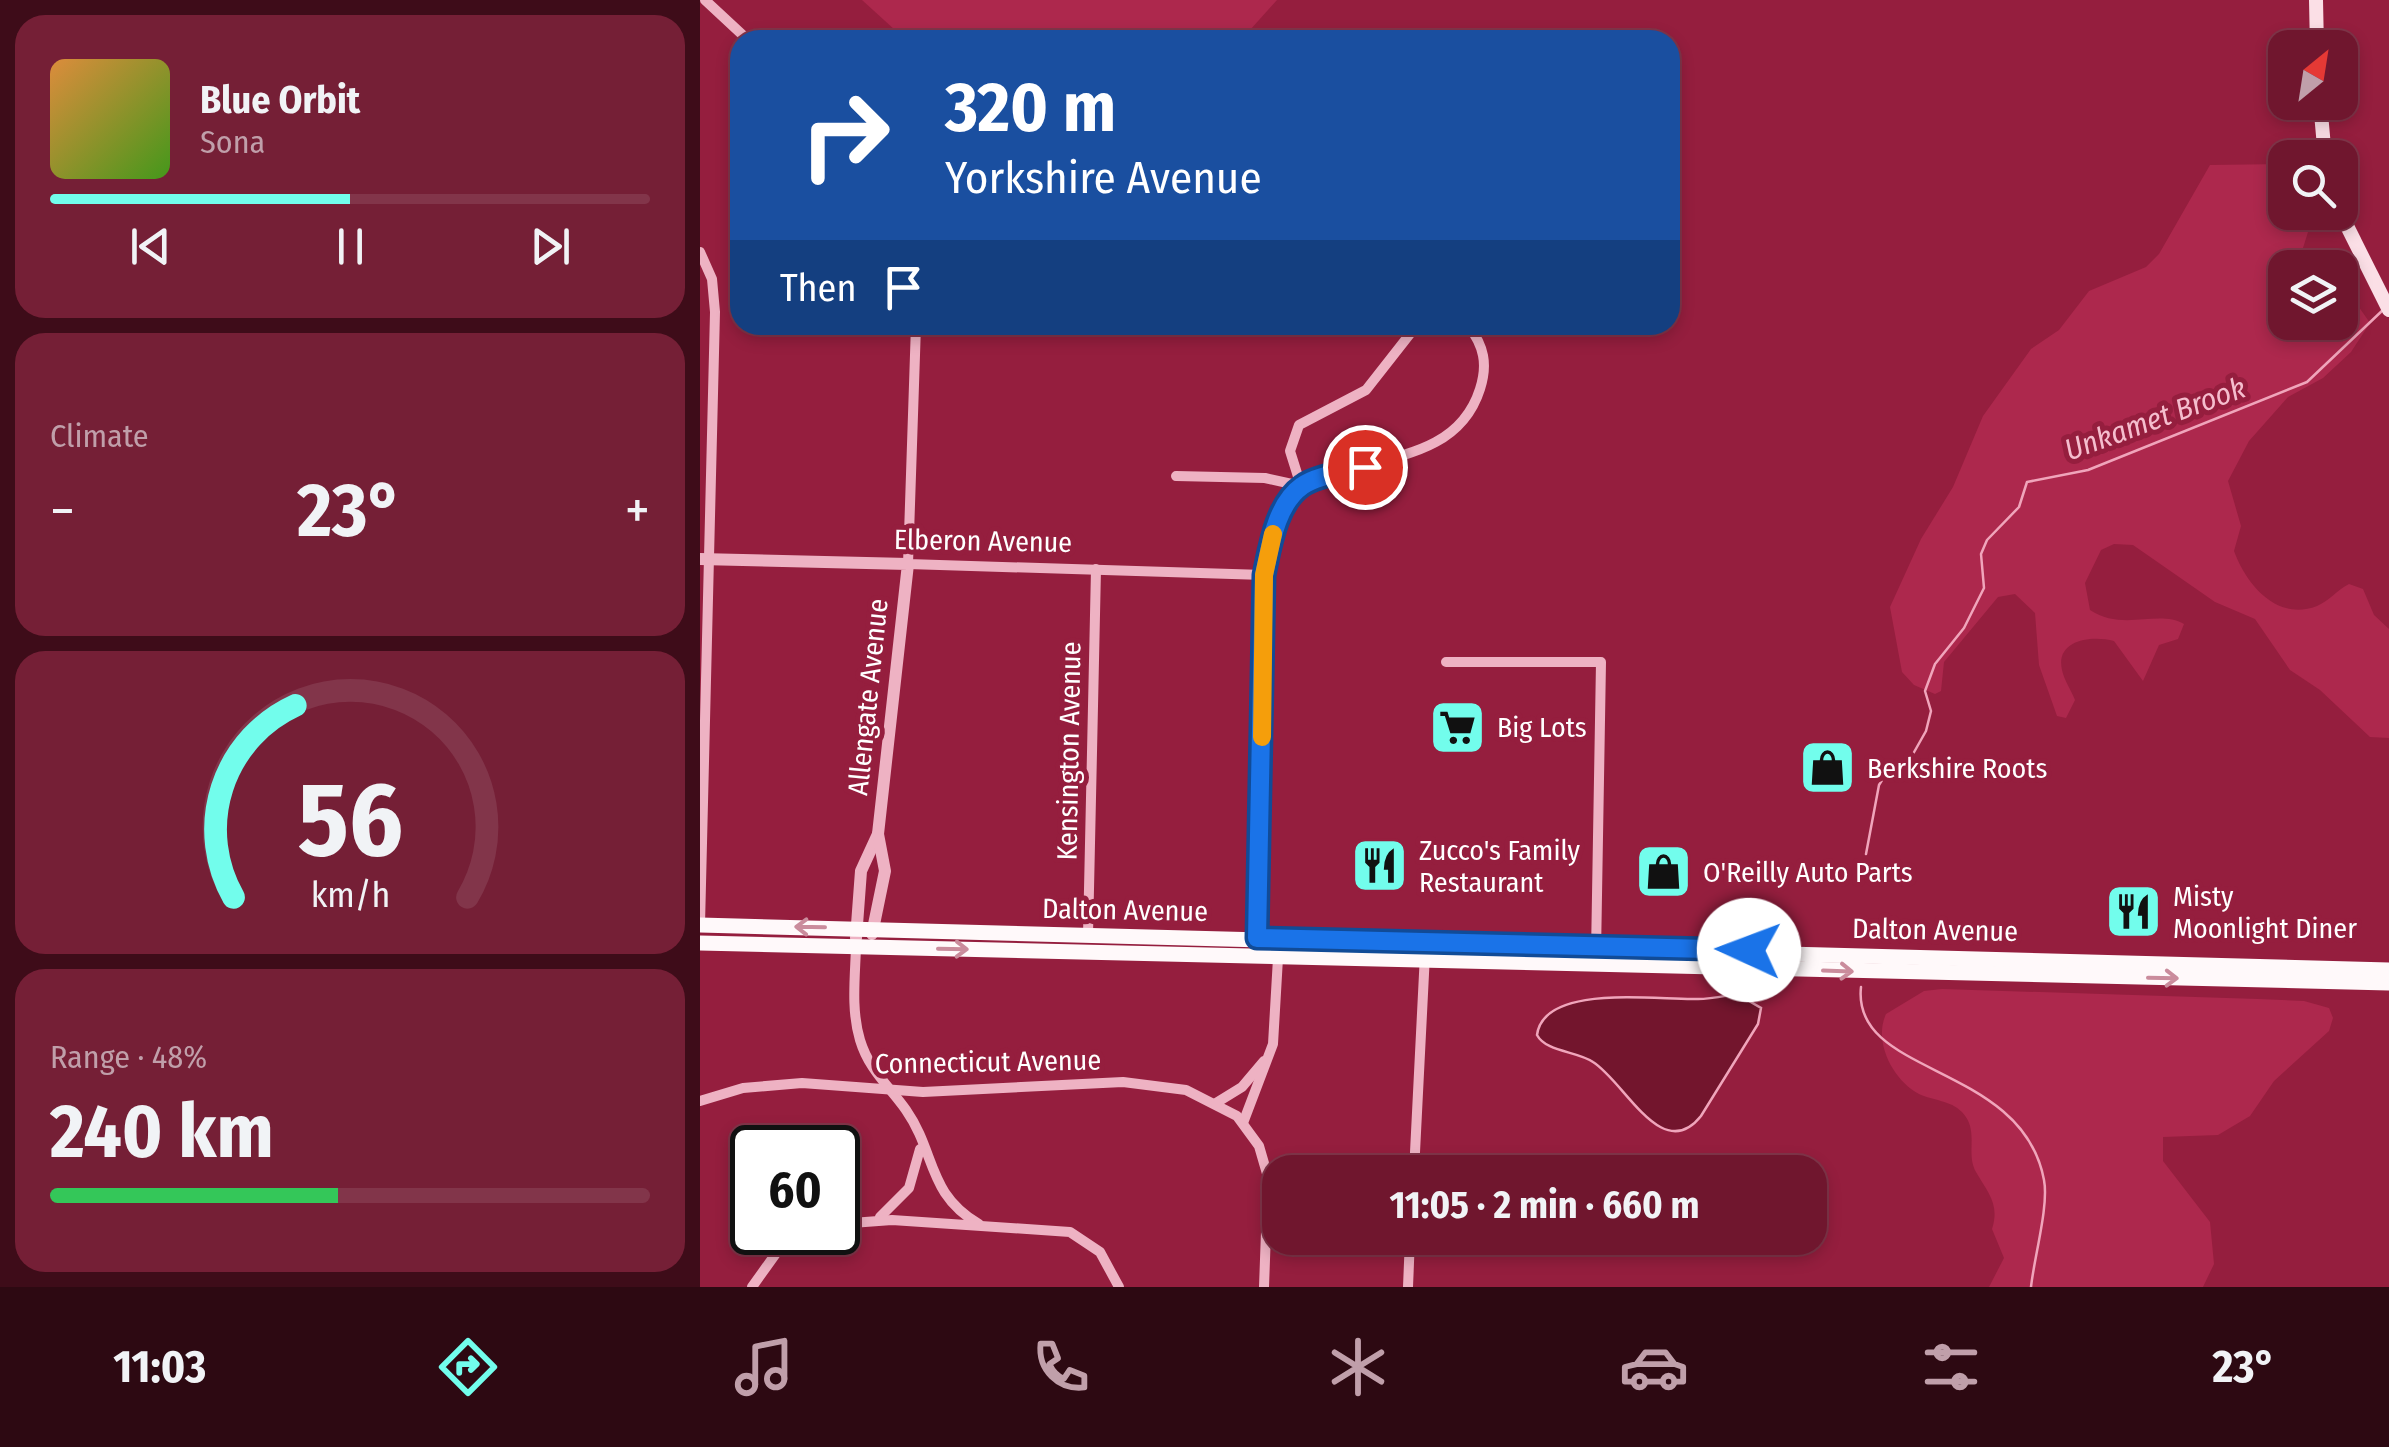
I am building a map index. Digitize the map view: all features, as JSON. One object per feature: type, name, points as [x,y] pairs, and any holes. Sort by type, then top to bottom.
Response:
[{"type":"main road","points":[[2316,0],[2317,30]]},
{"type":"main road","points":[[2349,230],[2389,310]]},
{"type":"main road","name":"Dalton Avenue","points":[[700,925],[1426,941],[2389,970]]},
{"type":"main road","name":"Dalton Avenue","points":[[700,943],[2389,982]]},
{"type":"street","points":[[705,0],[737,30]]},
{"type":"street","points":[[700,252],[715,295],[704,559],[700,925]]},
{"type":"street","name":"Allengate Avenue","points":[[874,929],[885,871],[878,834],[908,564],[916,335]]},
{"type":"street","points":[[1301,486],[1290,451],[1299,425],[1366,390],[1410,335]]},
{"type":"street","points":[[1176,476],[1265,478],[1301,486],[1424,450],[1454,426],[1478,396],[1486,359],[1473,335]]},
{"type":"street","points":[[1257,938],[1264,575],[1279,518],[1301,486]]},
{"type":"street","name":"Elberon Avenue","points":[[704,559],[1264,575]]},
{"type":"street","name":"Kensington Avenue","points":[[1088,935],[1096,569]]},
{"type":"street","points":[[1446,662],[1601,662],[1596,965]]},
{"type":"street","name":"Allengate Avenue","points":[[856,947],[861,870],[878,834]]},
{"type":"street","points":[[874,929],[868,941],[856,947],[854,1003],[859,1037],[873,1071],[907,1111],[941,1192],[954,1208],[979,1224]]},
{"type":"street","points":[[1415,1155],[1426,941]]},
{"type":"street","points":[[1264,1287],[1268,1178],[1259,1146],[1243,1122],[1270,1052],[1278,958]]},
{"type":"street","points":[[1216,1103],[1242,1087],[1270,1052]]},
{"type":"street","name":"Connecticut Avenue","points":[[700,1101],[744,1088],[802,1083],[987,1091],[1124,1082],[1186,1090],[1216,1103],[1243,1122]]},
{"type":"street","points":[[870,1221],[896,1206],[909,1188],[919,1160],[919,1140]]},
{"type":"street","points":[[860,1222],[979,1224],[1070,1232],[1100,1252],[1118,1287]]},
{"type":"street","points":[[752,1287],[775,1255]]},
{"type":"street","points":[[1408,1287],[1409,1255]]},
{"type":"shaded area","points":[[862,0],[1277,0],[1250,30],[895,30]]},
{"type":"shaded area","points":[[2268,164],[2268,230],[2309,230],[2302,250],[2268,250],[2268,340],[2358,340],[2358,306],[2370,323],[2351,352],[2323,378],[2288,397],[2249,441],[2228,481],[2241,526],[2234,551],[2246,576],[2265,597],[2289,609],[2302,610],[2317,606],[2349,584],[2363,589],[2374,615],[2389,629],[2389,738],[2370,737],[2320,690],[2290,670],[2255,619],[2215,602],[2133,545],[2114,544],[2101,550],[2085,583],[2090,610],[2102,616],[2174,620],[2184,624],[2178,639],[2159,645],[2143,681],[2114,641],[2078,642],[2064,652],[2061,660],[2075,700],[2066,718],[2057,716],[2039,665],[2035,613],[2015,594],[1998,597],[1944,662],[1941,691],[1935,694],[1914,685],[1902,672],[1890,607],[1921,539],[1953,487],[1983,416],[2031,349],[2059,330],[2089,291],[2146,267],[2159,254],[2210,165]]},
{"type":"shaded area","points":[[1924,991],[2304,1001],[2329,1008],[2333,1018],[2329,1031],[2274,1081],[2250,1116],[2218,1135],[2163,1137],[2163,1161],[2210,1222],[2214,1264],[2203,1287],[1989,1287],[2004,1258],[1992,1229],[1992,1199],[1973,1165],[1967,1119],[1957,1108],[1919,1094],[1901,1080],[1888,1059],[1882,1036],[1886,1014]]},
{"type":"shaded area","points":[[1737,994],[1761,1008],[1758,1024],[1701,1116],[1686,1129],[1672,1131],[1658,1126],[1593,1062],[1547,1045],[1537,1035],[1544,1018],[1560,1007],[1581,1001],[1633,997],[1703,999]]},
{"type":"waterway","name":"Unkamet Brook","points":[[1866,854],[1879,785],[1887,772],[1913,754],[1926,731],[1931,711],[1925,691],[1935,664],[1964,628],[1984,588],[1981,554],[1987,540],[2019,507],[2027,482],[2088,470],[2307,382],[2384,309]]},
{"type":"waterway","name":"Unkamet Brook","points":[[1861,987],[1865,1016],[1882,1039],[1974,1091],[2005,1113],[2029,1142],[2045,1191],[2031,1287]]},
{"type":"slow traffic","points":[[1262,737],[1264,575],[1273,534]]},
{"type":"place","name":"Big Lots","points":[[1458,727]]},
{"type":"place","name":"Berkshire Roots","points":[[1828,768]]},
{"type":"place","name":"Zucco's Family Restaurant","points":[[1380,866]]},
{"type":"place","name":"O'Reilly Auto Parts","points":[[1664,872]]},
{"type":"place","name":"Misty Moonlight Diner","points":[[2134,912]]},
{"type":"route","points":[[1365,467],[1301,486],[1279,518],[1272,539],[1264,575],[1257,938],[1749,950]]}]
